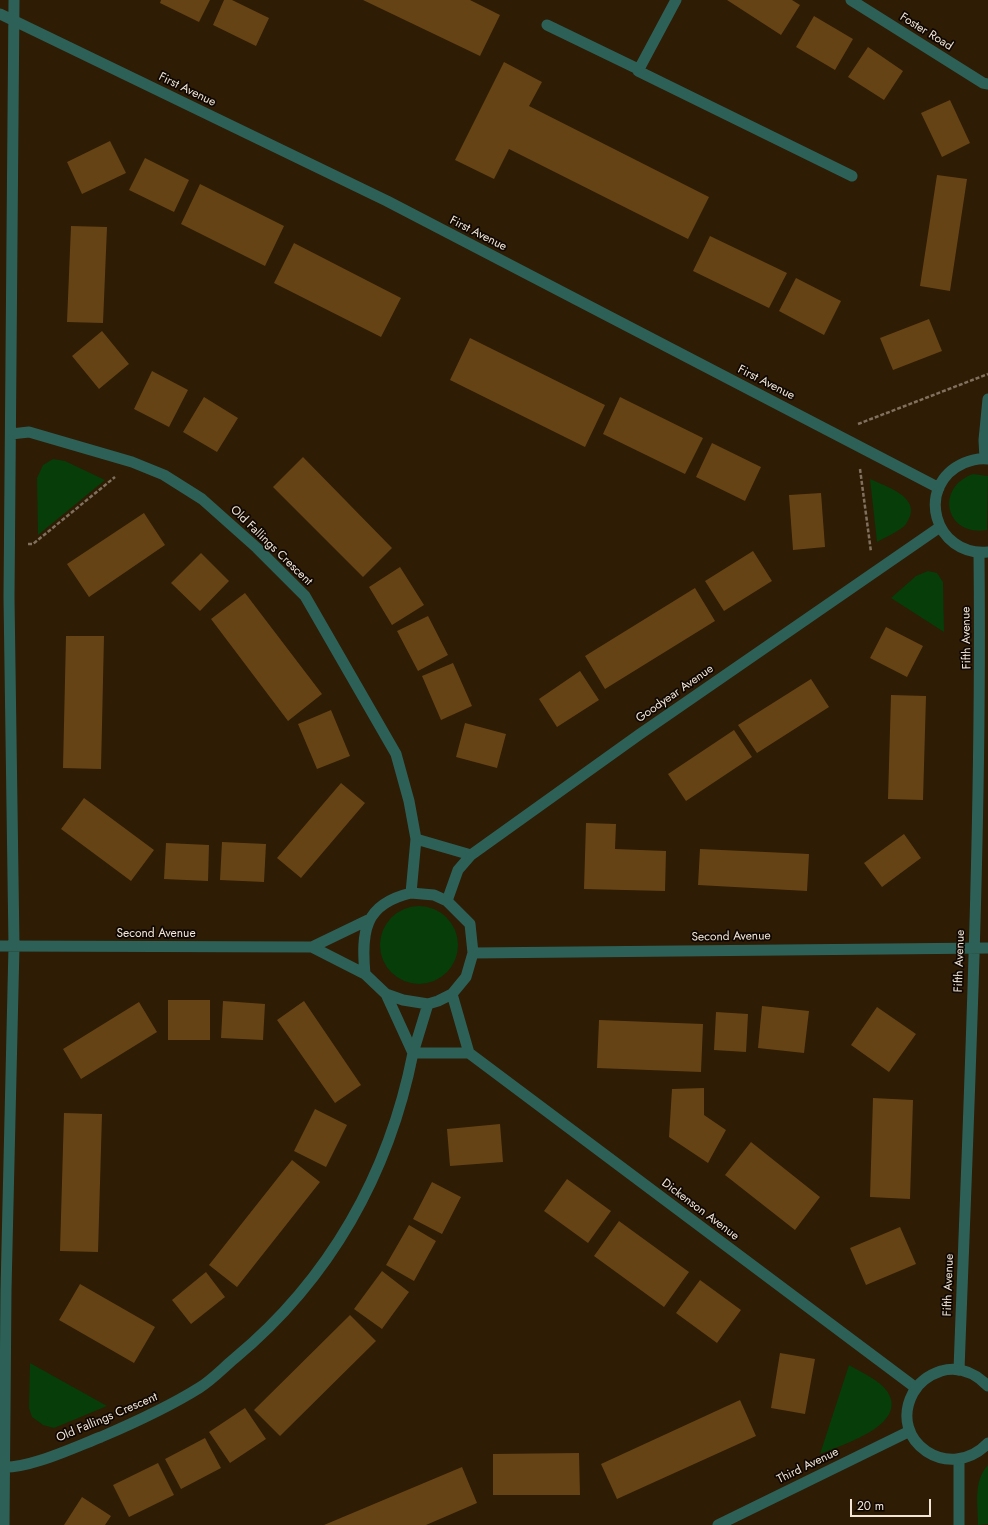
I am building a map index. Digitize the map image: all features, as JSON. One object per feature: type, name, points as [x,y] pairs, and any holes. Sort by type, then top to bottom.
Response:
[{"type":"street","points":[[4,1525],[2,1468],[14,946],[9,546],[11,434],[5,423],[14,0]]},
{"type":"street","points":[[638,70],[676,0]]},
{"type":"street","name":"Foster Road","points":[[851,0],[983,83],[988,84]]},
{"type":"street","name":"First Avenue","points":[[0,14],[387,201],[939,488]]},
{"type":"street","points":[[548,25],[852,176]]},
{"type":"street","points":[[984,552],[963,549],[950,540],[940,527],[936,514],[935,501],[939,488],[946,475],[957,466],[970,460],[986,459],[984,440],[988,399]]},
{"type":"street","name":"Old Fallings Crescent","points":[[11,434],[29,432],[132,462],[164,475],[202,499],[257,548],[305,596],[396,754],[409,801],[416,839],[411,893]]},
{"type":"street","name":"Goodyear Avenue","points":[[447,901],[458,870],[471,855],[640,734],[940,527]]},
{"type":"street","name":"Fifth Avenue","points":[[959,1370],[974,947],[984,552]]},
{"type":"street","points":[[416,839],[471,855]]},
{"type":"street","points":[[411,893],[434,895],[447,901],[470,924],[473,953],[466,977],[452,994],[428,1004],[404,1000],[386,994],[365,974],[363,947],[368,920],[380,906],[397,896],[411,893]]},
{"type":"street","name":"Second Avenue","points":[[312,948],[368,920]]},
{"type":"street","name":"Second Avenue","points":[[0,946],[312,948],[365,974]]},
{"type":"street","name":"Second Avenue","points":[[473,953],[988,948]]},
{"type":"street","points":[[386,994],[413,1054],[469,1053],[452,994]]},
{"type":"street","name":"Old Fallings Crescent","points":[[2,1468],[21,1466],[66,1451],[155,1414],[201,1387],[260,1337],[309,1284],[350,1223],[372,1182],[398,1114],[413,1054],[428,1004]]},
{"type":"street","name":"Dickenson Avenue","points":[[469,1053],[916,1388]]},
{"type":"street","points":[[988,1386],[970,1373],[959,1370],[947,1370],[935,1373],[924,1379],[916,1388],[909,1401],[907,1416],[910,1431],[918,1444],[930,1454],[944,1460],[960,1460],[971,1457],[981,1451],[988,1443]]},
{"type":"street","name":"Third Avenue","points":[[718,1525],[910,1431]]},
{"type":"street","points":[[958,1525],[960,1460]]},
{"type":"path","points":[[835,433],[988,374]]},
{"type":"path","points":[[857,445],[873,574]]},
{"type":"path","points":[[9,546],[33,544],[132,462]]},
{"type":"green space","points":[[53,459],[65,461],[105,480],[38,535],[37,478],[43,465]]},
{"type":"green space","points":[[973,474],[988,476],[987,530],[973,530],[962,526],[954,519],[950,510],[949,500],[953,490],[961,481]]},
{"type":"green space","points":[[870,479],[902,495],[911,507],[911,515],[906,524],[897,531],[877,542]]},
{"type":"green space","points":[[928,571],[937,573],[943,582],[944,632],[891,598],[916,576]]},
{"type":"green space","points":[[411,906],[427,906],[441,912],[452,923],[458,937],[458,953],[452,967],[441,978],[427,984],[411,984],[397,978],[386,967],[380,953],[380,937],[386,923],[397,912]]},
{"type":"green space","points":[[30,1363],[107,1406],[54,1428],[43,1425],[32,1417],[29,1408]]},
{"type":"green space","points":[[849,1365],[864,1373],[884,1387],[892,1403],[889,1414],[881,1424],[870,1432],[820,1454]]},
{"type":"green space","points":[[988,1465],[988,1524],[978,1525],[978,1485],[983,1471]]},
{"type":"building","points":[[161,0],[210,0],[199,22],[160,3]]},
{"type":"building","points":[[224,0],[232,0],[269,18],[256,46],[213,25]]},
{"type":"building","points":[[363,0],[470,0],[500,15],[480,56]]},
{"type":"building","points":[[727,0],[792,0],[800,5],[781,35]]},
{"type":"building","points":[[814,16],[853,39],[835,70],[796,47]]},
{"type":"building","points":[[868,47],[903,71],[884,100],[848,77]]},
{"type":"building","points":[[504,62],[542,82],[529,106],[709,197],[688,239],[509,149],[494,179],[455,160]]},
{"type":"building","points":[[950,100],[970,143],[942,157],[921,113]]},
{"type":"building","points":[[110,141],[126,173],[82,194],[67,162]]},
{"type":"building","points":[[145,158],[189,180],[174,212],[129,190]]},
{"type":"building","points":[[937,175],[967,179],[950,291],[920,286]]},
{"type":"building","points":[[200,184],[284,226],[265,266],[181,224]]},
{"type":"building","points":[[71,226],[107,227],[103,323],[67,322]]},
{"type":"building","points":[[710,236],[787,273],[769,308],[693,271]]},
{"type":"building","points":[[294,243],[401,298],[381,337],[274,283]]},
{"type":"building","points":[[796,278],[841,301],[824,335],[779,311]]},
{"type":"building","points":[[929,319],[942,351],[893,370],[880,338]]},
{"type":"building","points":[[102,331],[129,364],[99,389],[72,356]]},
{"type":"building","points":[[470,338],[605,405],[585,447],[450,380]]},
{"type":"building","points":[[152,371],[188,390],[169,427],[134,409]]},
{"type":"building","points":[[204,397],[238,418],[217,452],[183,432]]},
{"type":"building","points":[[620,397],[703,438],[685,474],[603,434]]},
{"type":"building","points":[[712,443],[761,467],[745,501],[696,477]]},
{"type":"building","points":[[303,457],[392,548],[363,577],[273,487]]},
{"type":"building","points":[[821,493],[825,547],[793,550],[789,495]]},
{"type":"building","points":[[144,513],[165,545],[89,597],[67,564]]},
{"type":"building","points":[[753,551],[772,581],[724,611],[705,581]]},
{"type":"building","points":[[201,553],[229,581],[200,611],[171,583]]},
{"type":"building","points":[[400,567],[424,605],[392,625],[369,587]]},
{"type":"building","points":[[695,588],[715,621],[605,689],[585,656]]},
{"type":"building","points":[[245,593],[322,694],[288,721],[211,619]]},
{"type":"building","points":[[428,616],[448,655],[418,671],[397,631]]},
{"type":"building","points":[[886,627],[923,646],[907,677],[870,658]]},
{"type":"building","points":[[66,636],[104,636],[101,769],[63,768]]},
{"type":"building","points":[[453,663],[472,706],[441,720],[422,676]]},
{"type":"building","points":[[580,671],[599,700],[557,727],[539,699]]},
{"type":"building","points":[[811,679],[829,707],[757,753],[738,725]]},
{"type":"building","points":[[891,695],[926,696],[923,800],[888,799]]},
{"type":"building","points":[[331,710],[350,756],[317,769],[298,724]]},
{"type":"building","points":[[465,723],[506,734],[497,768],[456,757]]},
{"type":"building","points":[[734,730],[752,757],[686,801],[668,774]]},
{"type":"building","points":[[341,783],[365,803],[301,878],[277,858]]},
{"type":"building","points":[[84,798],[154,850],[131,881],[61,829]]},
{"type":"building","points":[[586,823],[616,824],[615,849],[666,851],[665,891],[584,889]]},
{"type":"building","points":[[904,834],[921,858],[882,887],[864,863]]},
{"type":"building","points":[[222,842],[266,844],[264,882],[220,880]]},
{"type":"building","points":[[166,843],[209,845],[208,881],[164,879]]},
{"type":"building","points":[[700,849],[809,854],[807,891],[698,885]]},
{"type":"building","points":[[168,1000],[210,1000],[210,1040],[168,1040]]},
{"type":"building","points":[[223,1001],[265,1004],[263,1040],[221,1038]]},
{"type":"building","points":[[304,1001],[361,1085],[335,1103],[277,1020]]},
{"type":"building","points":[[139,1002],[157,1032],[81,1079],[63,1049]]},
{"type":"building","points":[[762,1006],[809,1011],[804,1053],[758,1048]]},
{"type":"building","points":[[877,1007],[916,1034],[889,1072],[851,1045]]},
{"type":"building","points":[[716,1012],[748,1014],[746,1052],[714,1050]]},
{"type":"building","points":[[599,1020],[703,1024],[701,1072],[597,1068]]},
{"type":"building","points":[[704,1088],[704,1115],[726,1130],[708,1163],[669,1137],[672,1089]]},
{"type":"building","points":[[873,1098],[913,1100],[910,1199],[870,1197]]},
{"type":"building","points":[[315,1109],[347,1125],[326,1167],[294,1151]]},
{"type":"building","points":[[64,1113],[102,1114],[98,1252],[60,1251]]},
{"type":"building","points":[[500,1124],[503,1162],[450,1166],[447,1129]]},
{"type":"building","points":[[751,1142],[820,1197],[795,1230],[725,1175]]},
{"type":"building","points":[[292,1160],[320,1182],[237,1287],[209,1265]]},
{"type":"building","points":[[567,1179],[611,1211],[588,1243],[544,1211]]},
{"type":"building","points":[[432,1182],[461,1197],[442,1234],[413,1219]]},
{"type":"building","points":[[619,1221],[689,1272],[664,1307],[594,1256]]},
{"type":"building","points":[[409,1225],[436,1241],[414,1281],[386,1265]]},
{"type":"building","points":[[900,1227],[916,1264],[866,1285],[850,1248]]},
{"type":"building","points":[[382,1271],[409,1292],[382,1329],[354,1309]]},
{"type":"building","points":[[206,1272],[225,1297],[191,1324],[172,1300]]},
{"type":"building","points":[[700,1280],[741,1310],[717,1343],[676,1313]]},
{"type":"building","points":[[80,1284],[155,1327],[134,1363],[59,1320]]},
{"type":"building","points":[[350,1315],[376,1341],[280,1436],[254,1410]]},
{"type":"building","points":[[780,1353],[815,1359],[805,1414],[771,1408]]},
{"type":"building","points":[[740,1400],[756,1436],[617,1499],[601,1464]]},
{"type":"building","points":[[245,1408],[266,1439],[230,1463],[209,1432]]},
{"type":"building","points":[[205,1438],[221,1468],[181,1489],[165,1459]]},
{"type":"building","points":[[579,1453],[580,1495],[493,1495],[493,1454]]},
{"type":"building","points":[[158,1463],[174,1495],[129,1517],[113,1485]]},
{"type":"building","points":[[462,1467],[477,1503],[426,1525],[324,1525]]},
{"type":"building","points":[[82,1497],[111,1516],[105,1525],[64,1525]]}]
